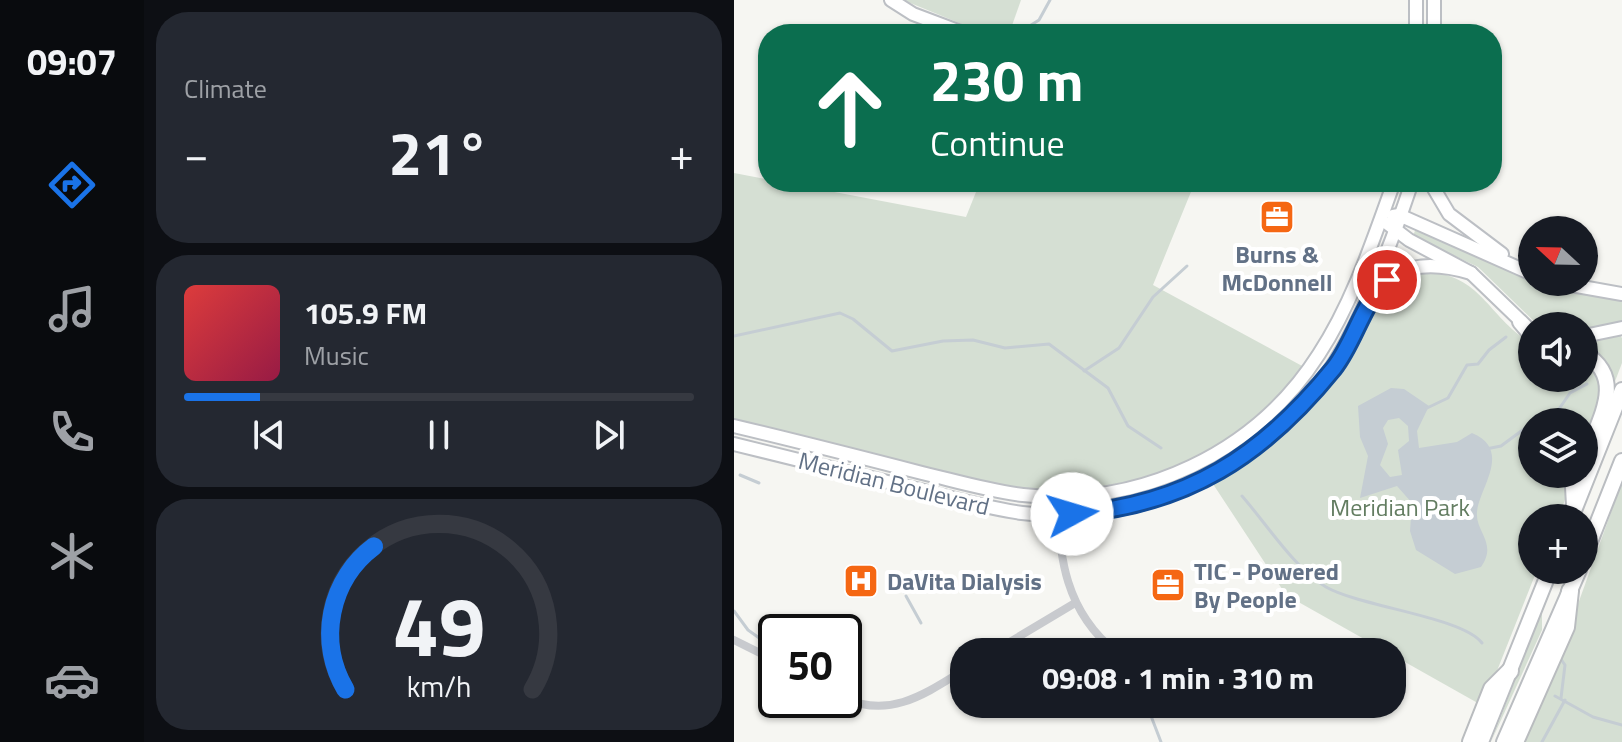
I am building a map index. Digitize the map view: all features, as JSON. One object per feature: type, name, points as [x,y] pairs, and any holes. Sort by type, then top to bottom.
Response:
[{"type":"highway","points":[[1515,742],[1566,627],[1570,591]]},
{"type":"highway","points":[[1471,742],[1492,689],[1510,671]]},
{"type":"main road","points":[[891,0],[913,14],[940,24]]},
{"type":"main road","points":[[1416,0],[1416,24]]},
{"type":"main road","points":[[1434,0],[1434,24]]},
{"type":"main road","name":"Meridian Boulevard","points":[[734,426],[995,491],[1058,497],[1119,491],[1162,479],[1214,455],[1263,420],[1304,376],[1332,334],[1390,192]]},
{"type":"main road","name":"Meridian Boulevard","points":[[734,444],[981,506],[1058,515],[1134,506],[1210,477],[1279,429],[1328,374],[1357,316],[1408,192]]},
{"type":"main road","points":[[1436,192],[1449,214],[1511,262]]},
{"type":"main road","points":[[1381,217],[1399,215],[1518,266]]},
{"type":"main road","points":[[1381,217],[1393,230],[1471,273],[1518,318]]},
{"type":"main road","points":[[1328,374],[1353,338],[1375,294],[1391,277],[1405,269],[1427,264],[1471,273]]},
{"type":"main road","points":[[1598,290],[1622,294]]},
{"type":"main road","points":[[1598,333],[1622,328]]},
{"type":"main road","points":[[1598,365],[1608,389],[1598,418]]},
{"type":"main road","points":[[1577,504],[1622,390]]},
{"type":"main road","points":[[1598,522],[1622,461]]},
{"type":"main road","points":[[1481,742],[1544,584]]},
{"type":"main road","points":[[1504,742],[1573,584]]},
{"type":"street","points":[[1058,497],[1061,560],[1075,603],[1100,638]]},
{"type":"street","points":[[1016,638],[1075,603]]},
{"type":"street","points":[[734,640],[758,652]]},
{"type":"street","points":[[862,704],[872,707],[900,704],[950,677]]},
{"type":"green space","points":[[903,0],[1021,0],[1013,24],[962,24]]},
{"type":"green space","points":[[734,173],[758,178],[758,192],[834,192],[966,217],[976,192],[1191,192],[1153,285],[1304,367],[1273,402],[1240,431],[1204,454],[1165,471],[1125,482],[1082,488],[1038,489],[992,485],[734,421]]},
{"type":"green space","points":[[1416,228],[1518,275],[1518,296],[1598,296],[1622,301],[1622,322],[1598,328],[1598,312],[1525,312],[1478,267],[1413,236]]},
{"type":"green space","name":"Meridian Park","points":[[1419,271],[1440,274],[1457,279],[1482,297],[1518,334],[1518,392],[1598,392],[1598,378],[1601,391],[1598,416],[1598,408],[1518,408],[1518,488],[1570,488],[1563,504],[1518,504],[1518,584],[1531,584],[1483,706],[1406,663],[1406,638],[1362,638],[1286,595],[1213,484],[1262,453],[1304,416],[1303,413],[1344,362],[1377,305],[1405,277]]},
{"type":"green space","points":[[1619,334],[1622,338],[1622,363],[1614,384],[1598,365],[1598,339]]},
{"type":"green space","points":[[1622,482],[1622,742],[1520,742],[1585,584],[1598,584],[1598,548]]},
{"type":"green space","points":[[1542,610],[1542,630],[1491,742]]},
{"type":"shaded area","points":[[1391,388],[1404,389],[1429,406],[1417,431],[1419,448],[1457,442],[1472,433],[1484,440],[1492,459],[1477,512],[1487,544],[1486,559],[1481,567],[1455,574],[1416,550],[1410,531],[1412,503],[1397,486],[1360,498],[1368,456],[1360,437],[1358,406]],"holes":[[[1399,418],[1408,426],[1409,441],[1398,450],[1402,475],[1390,477],[1380,465],[1388,444],[1383,428],[1388,420]]]},
{"type":"waterway","points":[[1033,24],[1039,20],[1050,0]]},
{"type":"waterway","points":[[1084,371],[1119,348],[1153,297],[1187,266]]},
{"type":"waterway","points":[[734,336],[840,313],[853,319],[892,351],[943,341],[973,340],[1005,348],[1049,344],[1108,388],[1128,426],[1161,448]]},
{"type":"waterway","points":[[1427,408],[1448,398],[1467,365],[1478,364],[1489,350],[1506,337]]},
{"type":"waterway","points":[[1560,408],[1572,392]]},
{"type":"waterway","points":[[1486,449],[1501,446],[1518,433]]},
{"type":"waterway","points":[[740,475],[759,483]]},
{"type":"waterway","points":[[1242,496],[1292,558],[1326,587],[1362,601],[1455,626],[1482,643]]},
{"type":"waterway","points":[[896,577],[904,592]]},
{"type":"waterway","points":[[906,596],[921,623]]},
{"type":"waterway","points":[[734,611],[748,630],[758,637]]},
{"type":"waterway","points":[[1558,655],[1565,665],[1561,698]]},
{"type":"waterway","points":[[1555,696],[1593,717],[1622,725]]},
{"type":"waterway","points":[[1542,742],[1565,700]]},
{"type":"waterway","points":[[1152,718],[1161,742]]},
{"type":"place","name":"Burns & McDonnell","points":[[1277,217]]},
{"type":"place","name":"DaVita Dialysis","points":[[861,581]]},
{"type":"place","name":"TIC - Powered By People","points":[[1168,585]]},
{"type":"route","points":[[1072,514],[1134,506],[1164,497],[1210,477],[1249,453],[1286,423],[1332,371],[1375,294],[1387,280]]}]
